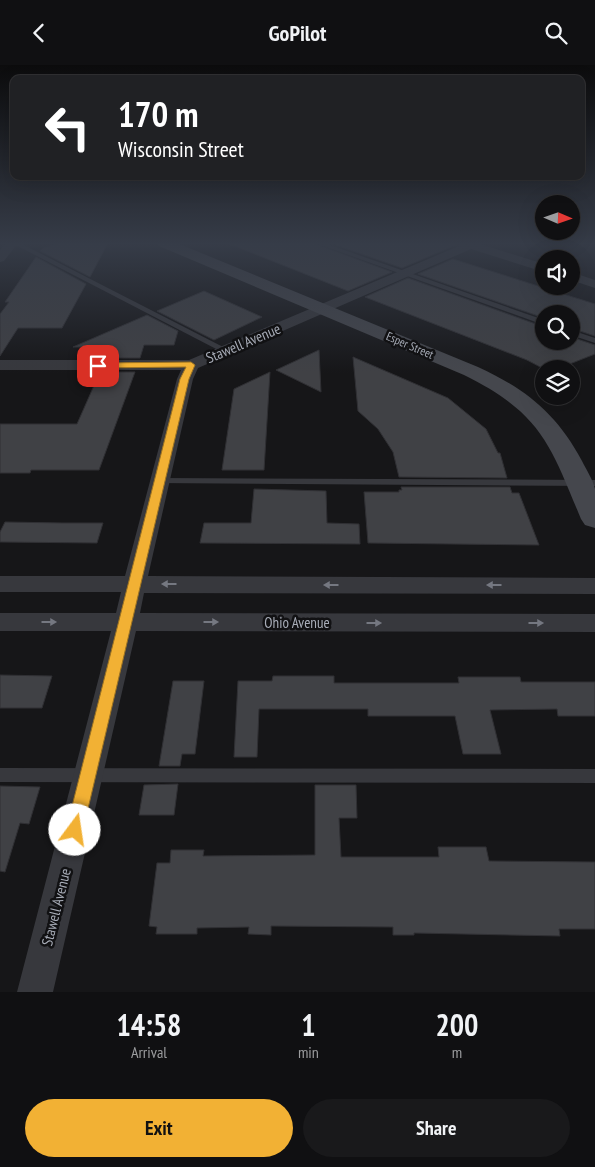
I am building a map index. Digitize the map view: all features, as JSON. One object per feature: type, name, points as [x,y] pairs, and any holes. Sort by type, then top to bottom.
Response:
[{"type":"street","name":"Esper Street","points":[[268,286],[471,371],[502,387],[525,403],[548,426],[587,483],[595,519]]},
{"type":"street","name":"Stawell Avenue","points":[[35,992],[159,481],[185,379],[191,365],[374,286]]},
{"type":"street","points":[[0,365],[191,365]]},
{"type":"street","points":[[0,584],[595,586]]},
{"type":"street","name":"Ohio Avenue","points":[[0,622],[595,623]]},
{"type":"lane","points":[[99,286],[224,350]]},
{"type":"lane","points":[[441,286],[535,320]]},
{"type":"lane","points":[[580,335],[595,341]]},
{"type":"lane","points":[[159,481],[587,483]]},
{"type":"lane","points":[[0,775],[595,776]]},
{"type":"building","points":[[16,286],[85,286],[62,328],[18,328],[0,356],[0,314],[9,302],[5,302]]},
{"type":"building","points":[[336,286],[359,286],[348,291]]},
{"type":"building","points":[[389,286],[431,286],[535,324],[535,350],[580,350],[580,340],[595,345],[595,354],[580,360],[535,360],[535,364],[365,297]]},
{"type":"building","points":[[453,286],[535,286],[535,295],[567,295],[595,304],[595,336],[580,331],[580,305],[535,305],[535,315]]},
{"type":"building","points":[[204,291],[262,317],[214,340],[157,311]]},
{"type":"building","points":[[147,315],[178,331],[174,345],[144,345],[140,358],[106,358],[110,347],[73,347]]},
{"type":"building","points":[[319,350],[321,392],[276,370]]},
{"type":"building","points":[[353,357],[448,398],[486,429],[498,453],[500,453],[507,478],[399,477],[393,452],[378,429],[358,411]]},
{"type":"building","points":[[100,372],[135,372],[99,470],[31,470],[30,473],[0,473],[0,424],[77,424]]},
{"type":"building","points":[[270,372],[264,470],[222,470],[234,389]]},
{"type":"building","points":[[401,487],[510,487],[512,493],[519,493],[539,545],[368,543],[364,492],[399,492],[399,490],[402,490]]},
{"type":"building","points":[[254,489],[326,491],[327,523],[359,524],[360,544],[200,543],[204,523],[251,523]]},
{"type":"building","points":[[5,522],[103,523],[97,543],[0,542],[0,532]]},
{"type":"building","points":[[0,675],[52,676],[42,708],[0,708]]},
{"type":"building","points":[[273,676],[334,676],[334,683],[459,683],[458,677],[520,677],[521,682],[595,682],[595,716],[558,716],[557,709],[490,710],[501,754],[463,754],[455,716],[368,716],[368,709],[259,709],[257,757],[234,757],[238,681],[272,681]]},
{"type":"building","points":[[173,681],[204,681],[195,754],[182,754],[180,766],[159,766]]},
{"type":"building","points":[[178,784],[174,815],[139,815],[144,785]]},
{"type":"building","points":[[315,785],[356,785],[357,818],[339,818],[341,857],[439,857],[438,847],[486,847],[489,861],[595,862],[595,929],[559,929],[560,936],[414,933],[414,935],[393,935],[393,927],[271,926],[271,935],[248,934],[249,927],[197,928],[197,934],[156,934],[157,927],[149,926],[157,863],[170,863],[171,850],[204,850],[203,856],[315,855]]},
{"type":"building","points":[[0,786],[40,787],[29,824],[20,823],[5,872],[0,871]]},
{"type":"route","points":[[75,830],[185,379],[191,365],[98,366]]}]
